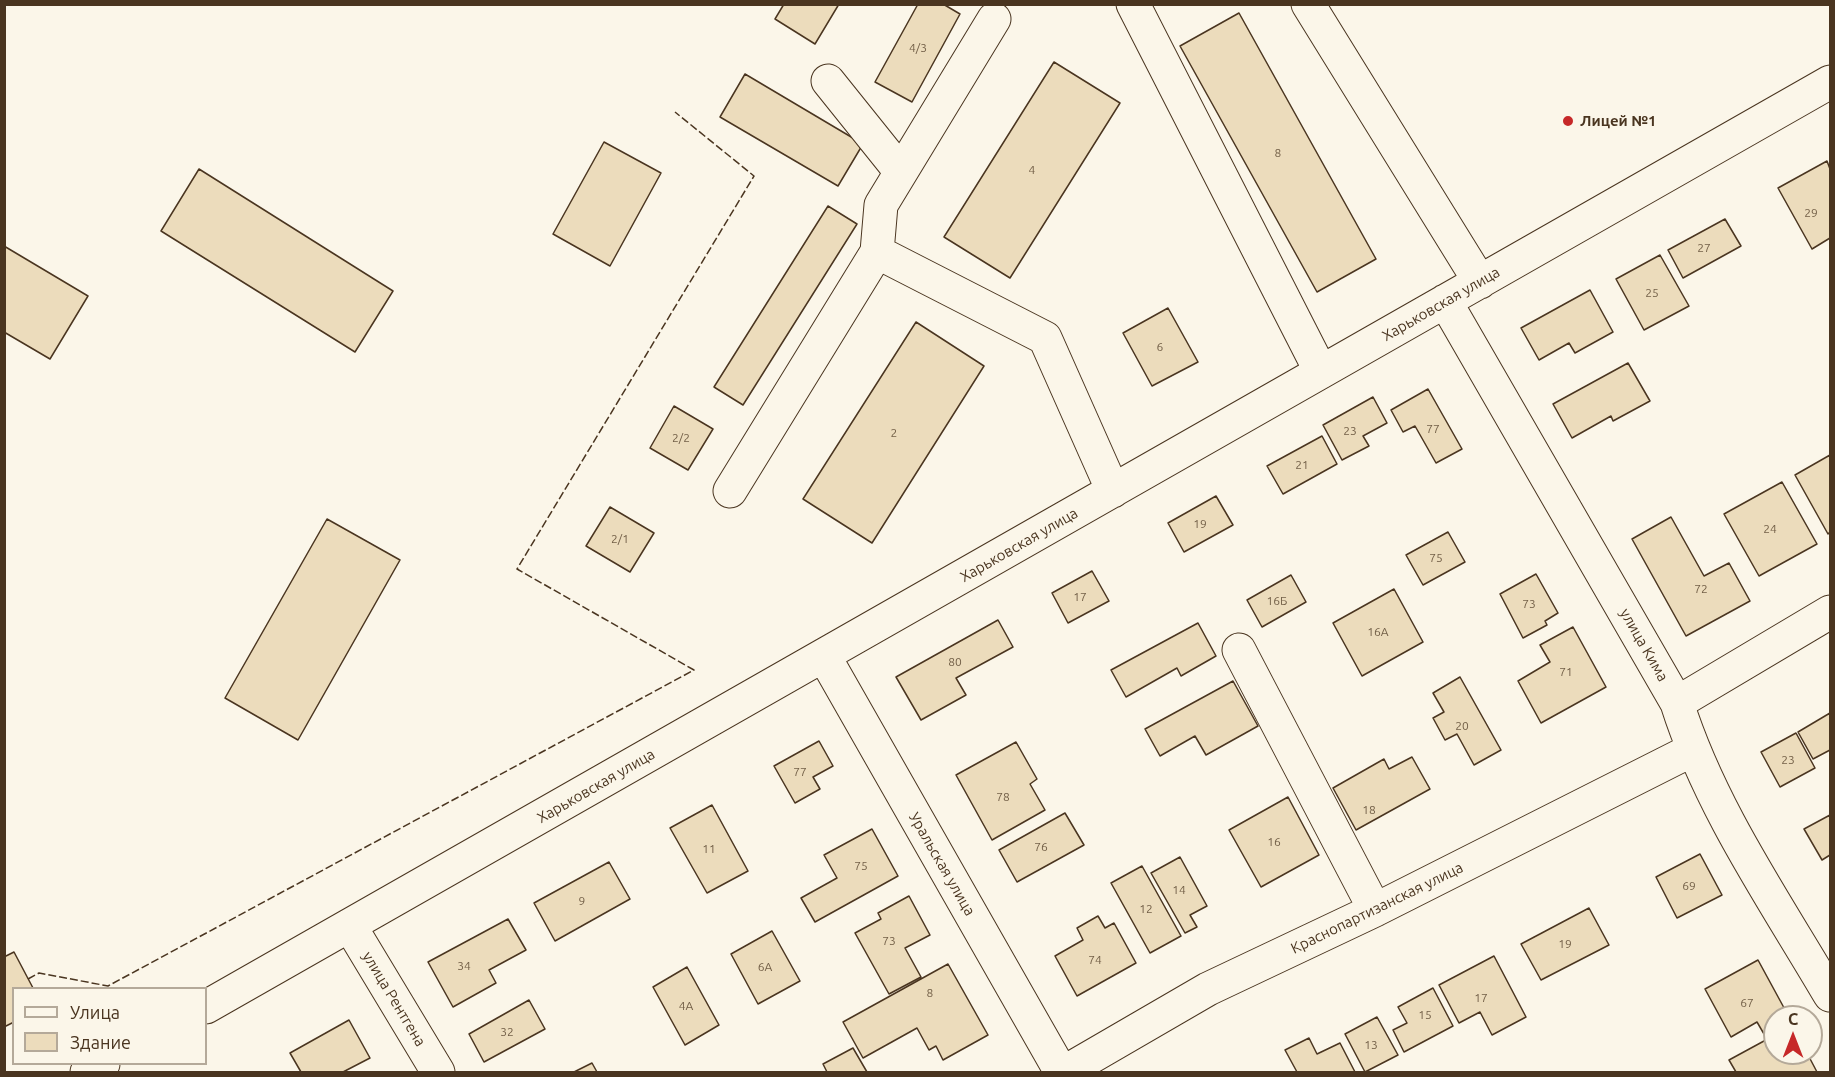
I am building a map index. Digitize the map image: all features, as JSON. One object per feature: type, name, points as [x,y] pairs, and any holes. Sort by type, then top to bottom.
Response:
[{"type":"street","points":[[1133,4],[1321,372]]},
{"type":"street","points":[[1308,4],[1480,282]]},
{"type":"street","points":[[730,491],[877,252],[881,205],[994,19]]},
{"type":"street","points":[[828,81],[901,172]]},
{"type":"street","name":"Харьковская улица","points":[[207,1005],[1830,82]]},
{"type":"street","points":[[877,252],[1045,338],[1113,491]]},
{"type":"street","name":"улица Кима","points":[[1445,302],[1677,703],[1692,750],[1734,833],[1830,994]]},
{"type":"street","points":[[1677,703],[1830,612]]},
{"type":"street","points":[[1239,650],[1375,910]]},
{"type":"street","name":"Уральская улица","points":[[824,656],[1053,1069]]},
{"type":"street","name":"Краснопартизанская улица","points":[[1053,1069],[1208,989],[1375,910],[1692,750]]},
{"type":"street","name":"улица Рентгена","points":[[350,926],[438,1072]]},
{"type":"street","points":[[87,1072],[101,1065]]},
{"type":"building","points":[[784,4],[839,4],[815,44],[775,19]]},
{"type":"building","points":[[918,4],[943,4],[960,14],[912,102],[875,82]]},
{"type":"building","points":[[1239,13],[1376,259],[1317,292],[1180,46]]},
{"type":"building","points":[[1054,62],[1120,103],[1010,278],[944,237]]},
{"type":"building","points":[[745,74],[863,144],[838,186],[720,117]]},
{"type":"building","points":[[604,142],[661,173],[610,266],[553,234]]},
{"type":"building","points":[[1827,161],[1830,169],[1830,238],[1812,249],[1778,188]]},
{"type":"building","points":[[199,169],[393,291],[355,352],[161,231]]},
{"type":"building","points":[[828,206],[857,224],[743,405],[714,387]]},
{"type":"building","points":[[1725,219],[1741,246],[1683,278],[1668,250]]},
{"type":"building","points":[[4,246],[88,296],[50,359],[4,332]]},
{"type":"building","points":[[1660,255],[1689,306],[1644,330],[1616,279]]},
{"type":"building","points":[[1590,290],[1613,332],[1575,353],[1569,343],[1539,360],[1521,328]]},
{"type":"building","points":[[1168,308],[1198,362],[1152,386],[1123,333]]},
{"type":"building","points":[[916,322],[984,366],[872,543],[803,499]]},
{"type":"building","points":[[1628,363],[1650,401],[1613,421],[1611,416],[1572,438],[1553,404]]},
{"type":"building","points":[[1428,389],[1462,449],[1436,463],[1415,426],[1403,432],[1391,410]]},
{"type":"building","points":[[1373,397],[1387,423],[1363,436],[1369,446],[1342,460],[1323,425]]},
{"type":"building","points":[[674,406],[713,429],[688,470],[650,448]]},
{"type":"building","points":[[1322,436],[1337,464],[1283,494],[1267,466]]},
{"type":"building","points":[[1830,455],[1830,532],[1828,534],[1795,475]]},
{"type":"building","points":[[1782,482],[1817,544],[1759,576],[1724,514]]},
{"type":"building","points":[[1216,496],[1233,525],[1184,552],[1168,523]]},
{"type":"building","points":[[610,507],[654,533],[630,572],[586,546]]},
{"type":"building","points":[[1671,517],[1704,576],[1729,563],[1750,601],[1686,636],[1632,539]]},
{"type":"building","points":[[327,519],[400,560],[298,740],[225,698]]},
{"type":"building","points":[[1448,532],[1465,562],[1423,585],[1406,555]]},
{"type":"building","points":[[1092,571],[1109,601],[1068,623],[1052,593]]},
{"type":"building","points":[[1536,574],[1558,613],[1545,621],[1547,625],[1523,638],[1500,594]]},
{"type":"building","points":[[1291,575],[1306,602],[1262,627],[1247,600]]},
{"type":"building","points":[[1394,589],[1423,642],[1362,676],[1333,623]]},
{"type":"building","points":[[998,620],[1013,647],[956,678],[966,695],[921,720],[896,677]]},
{"type":"building","points":[[1198,623],[1216,656],[1181,676],[1177,668],[1126,697],[1111,670]]},
{"type":"building","points":[[1573,627],[1606,687],[1541,723],[1518,681],[1550,662],[1540,645]]},
{"type":"building","points":[[1460,677],[1501,750],[1474,765],[1457,734],[1445,740],[1433,718],[1444,712],[1433,693]]},
{"type":"building","points":[[1233,681],[1258,726],[1206,755],[1195,736],[1160,756],[1145,729]]},
{"type":"building","points":[[1830,713],[1830,750],[1813,759],[1798,732]]},
{"type":"building","points":[[1796,733],[1815,768],[1780,787],[1761,752]]},
{"type":"building","points":[[819,741],[833,766],[813,777],[820,789],[795,803],[774,766]]},
{"type":"building","points":[[1016,742],[1037,779],[1030,784],[1045,810],[992,840],[956,775]]},
{"type":"building","points":[[1412,757],[1430,789],[1356,830],[1333,788],[1384,759],[1389,769]]},
{"type":"building","points":[[1288,797],[1319,855],[1261,887],[1229,830]]},
{"type":"building","points":[[712,805],[748,871],[707,893],[670,828]]},
{"type":"building","points":[[1065,813],[1084,845],[1017,882],[999,850]]},
{"type":"building","points":[[1830,815],[1830,855],[1822,860],[1804,829]]},
{"type":"building","points":[[872,829],[898,876],[815,922],[801,898],[837,878],[824,855]]},
{"type":"building","points":[[1700,854],[1722,895],[1677,918],[1656,877]]},
{"type":"building","points":[[1180,857],[1207,906],[1190,915],[1197,927],[1185,933],[1151,873]]},
{"type":"building","points":[[609,862],[630,899],[555,941],[534,903]]},
{"type":"building","points":[[1142,866],[1181,936],[1150,953],[1111,883]]},
{"type":"building","points":[[909,896],[930,935],[905,948],[921,977],[889,994],[855,933],[881,919],[878,913]]},
{"type":"building","points":[[1589,908],[1609,945],[1541,980],[1521,944]]},
{"type":"building","points":[[1098,916],[1105,928],[1114,923],[1136,963],[1077,996],[1055,956],[1083,940],[1077,928]]},
{"type":"building","points":[[508,919],[526,950],[489,970],[496,983],[453,1007],[428,962]]},
{"type":"building","points":[[772,931],[800,981],[758,1004],[731,954]]},
{"type":"building","points":[[14,952],[32,987],[12,987],[12,1023],[4,1027],[4,957]]},
{"type":"building","points":[[1494,956],[1526,1017],[1492,1035],[1480,1012],[1459,1023],[1439,985]]},
{"type":"building","points":[[1758,960],[1782,1005],[1763,1005],[1763,1032],[1757,1022],[1731,1037],[1705,989]]},
{"type":"building","points":[[948,964],[988,1035],[943,1060],[936,1046],[929,1050],[917,1028],[863,1058],[843,1022]]},
{"type":"building","points":[[687,967],[719,1025],[685,1045],[653,987]]},
{"type":"building","points":[[1433,988],[1453,1026],[1404,1052],[1393,1030],[1407,1023],[1398,1007]]},
{"type":"building","points":[[529,1000],[545,1029],[484,1062],[469,1034]]},
{"type":"building","points":[[1377,1017],[1398,1055],[1365,1072],[1345,1034]]},
{"type":"building","points":[[349,1020],[370,1058],[343,1072],[301,1072],[290,1053]]},
{"type":"building","points":[[1309,1038],[1317,1054],[1340,1043],[1355,1072],[1297,1072],[1285,1050]]},
{"type":"building","points":[[1763,1042],[1763,1065],[1813,1065],[1817,1072],[1736,1072],[1729,1060]]},
{"type":"building","points":[[853,1048],[867,1072],[827,1072],[823,1064]]},
{"type":"building","points":[[592,1063],[597,1072],[574,1072]]},
{"type":"fence","points":[[28,979],[39,973],[108,986],[694,670],[517,569],[754,176],[675,112]]},
{"type":"place","name":"Лицей №1","points":[[1568,121]]}]
